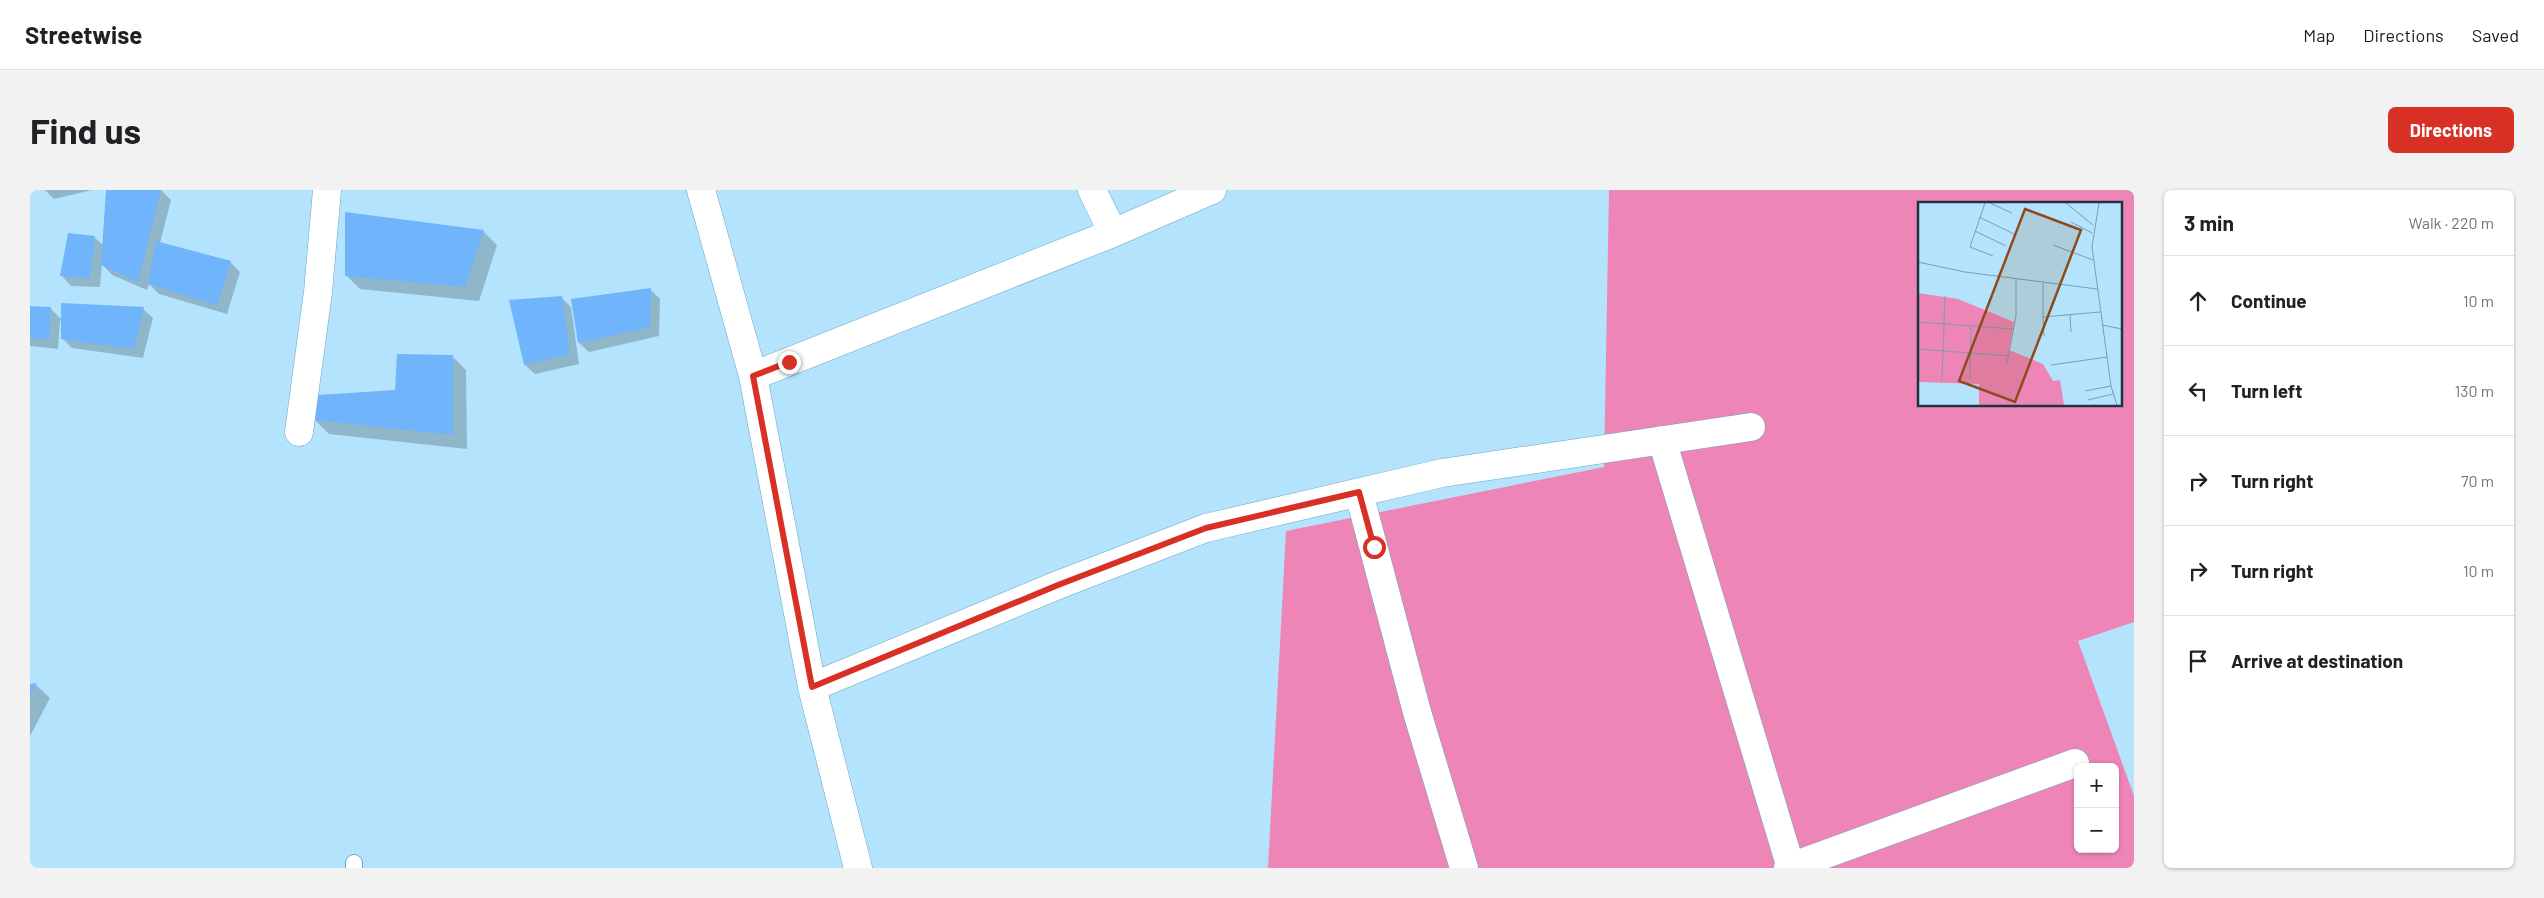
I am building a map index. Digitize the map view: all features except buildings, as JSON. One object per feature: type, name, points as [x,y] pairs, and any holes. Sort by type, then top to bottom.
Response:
[{"type":"street","points":[[299,432],[318,292],[327,190]]},
{"type":"street","points":[[700,190],[753,376],[812,687],[858,868]]},
{"type":"street","points":[[1092,190],[1114,233]]},
{"type":"street","points":[[753,376],[1114,233],[1212,190]]},
{"type":"street","points":[[812,687],[1058,585],[1206,528],[1442,473],[1751,427]]},
{"type":"street","points":[[1662,440],[1790,868],[2074,763]]},
{"type":"street","points":[[1359,492],[1417,712],[1464,868]]},
{"type":"shaded area","points":[[1609,190],[2134,190],[2134,622],[2078,641],[2134,796],[2134,868],[1268,868],[1286,531],[1604,467]]},
{"type":"route","points":[[789,362],[753,376],[812,687],[1058,585],[1206,528],[1359,492],[1374,547]]}]
